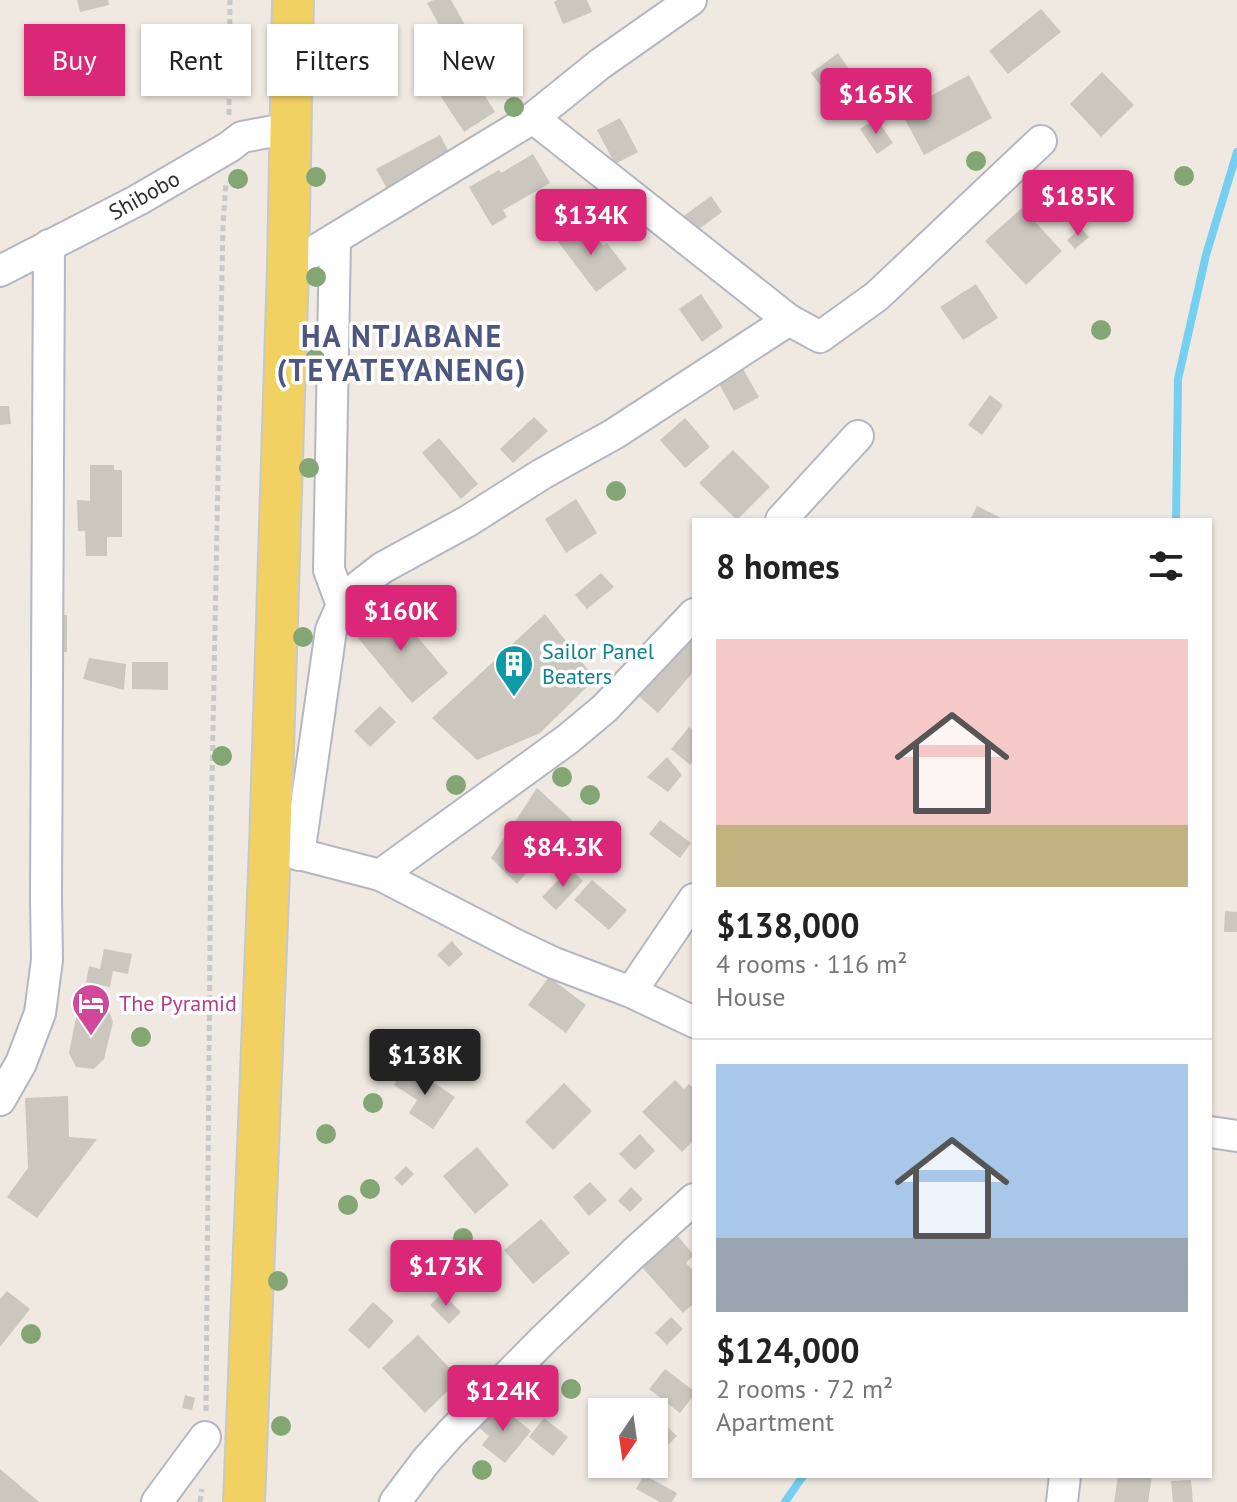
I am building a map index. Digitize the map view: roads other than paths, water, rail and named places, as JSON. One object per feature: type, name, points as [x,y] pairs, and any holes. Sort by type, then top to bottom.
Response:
[{"type":"main road","points":[[244,1502],[285,851],[288,267],[293,0]]},
{"type":"street","points":[[288,267],[533,118],[600,64],[691,0]]},
{"type":"street","points":[[533,118],[789,320],[820,337],[877,296],[1041,141]]},
{"type":"street","name":"Shibobo","points":[[0,271],[138,200],[242,137],[290,128]]},
{"type":"street","points":[[335,239],[329,570],[342,605]]},
{"type":"street","points":[[0,1100],[21,1063],[40,1013],[47,960],[49,245]]},
{"type":"street","points":[[692,1021],[631,992],[554,963],[380,875],[285,851],[331,630],[342,605],[359,586],[382,568],[614,434],[789,320]]},
{"type":"street","points":[[783,518],[858,436]]},
{"type":"street","points":[[380,875],[568,739],[605,708],[692,616]]},
{"type":"street","points":[[631,992],[692,902]]},
{"type":"street","points":[[1212,1132],[1237,1136]]},
{"type":"street","points":[[395,1502],[426,1461],[472,1412],[589,1296],[692,1201]]},
{"type":"street","points":[[157,1502],[205,1437]]},
{"type":"street","points":[[1062,1502],[1065,1478]]},
{"type":"waterway","points":[[1176,518],[1178,379],[1206,255],[1237,152]]},
{"type":"waterway","points":[[785,1502],[802,1478]]},
{"type":"place","name":"Sailor Panel Beaters","points":[[514,698]]},
{"type":"place","name":"The Pyramid","points":[[91,1037]]},
{"type":"district","name":"HA NTJABANE (TEYATEYANENG)","points":[[402,352]]}]
